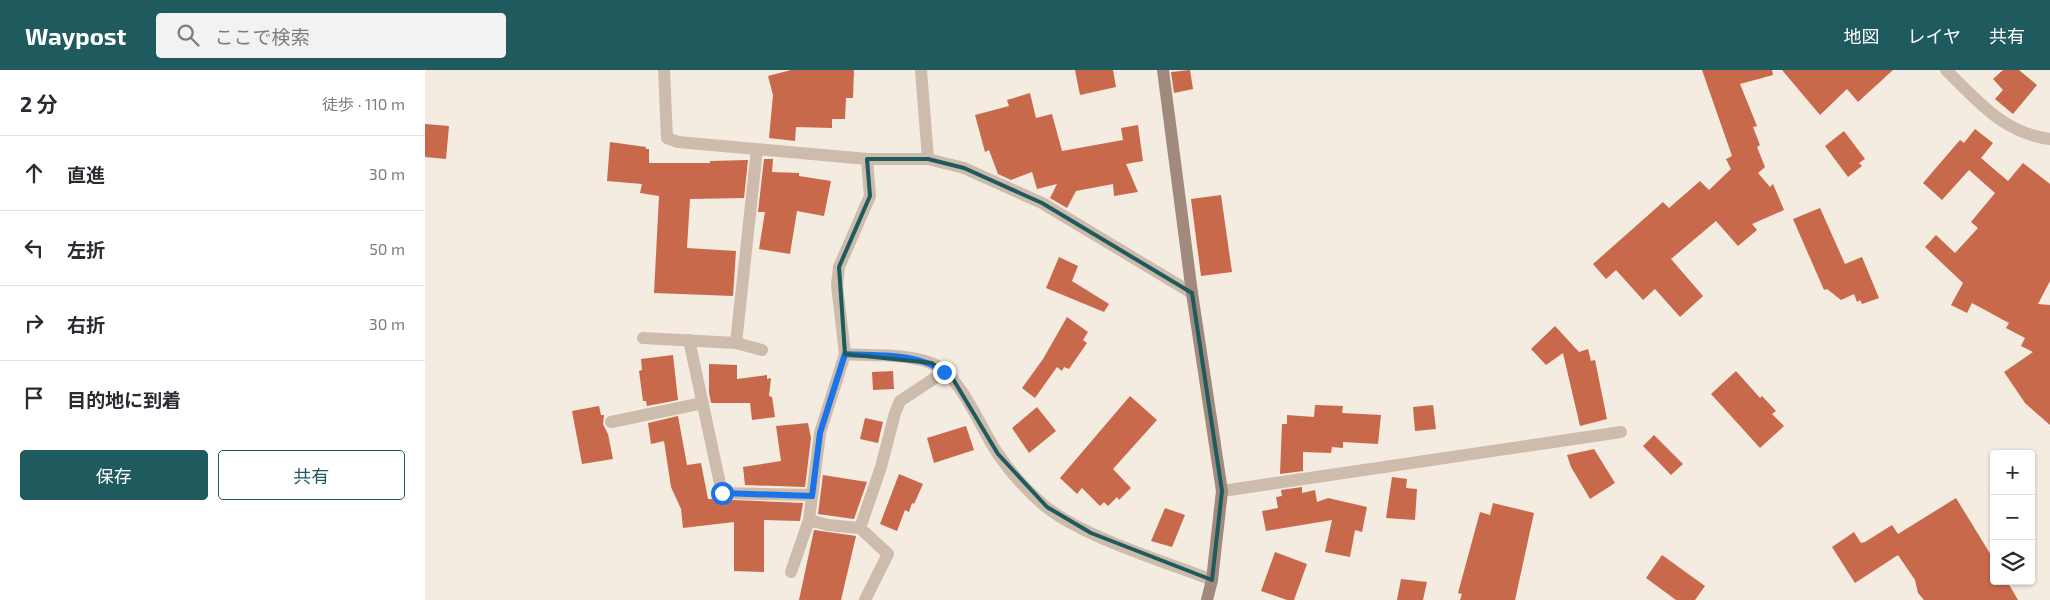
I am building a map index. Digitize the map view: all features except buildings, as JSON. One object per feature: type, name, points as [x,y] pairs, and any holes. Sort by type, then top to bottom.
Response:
[{"type":"street","points":[[664,70],[667,138],[678,142],[867,159],[928,159],[964,168],[1042,203],[1192,293]]},
{"type":"street","points":[[921,70],[928,159]]},
{"type":"street","points":[[1163,70],[1192,293],[1222,491],[1212,580],[1207,600]]},
{"type":"street","points":[[1946,70],[2000,121],[2033,137],[2050,139]]},
{"type":"street","points":[[736,343],[757,149]]},
{"type":"street","points":[[791,572],[809,520],[820,433],[845,354],[837,285],[839,267],[870,196],[867,159]]},
{"type":"street","points":[[643,338],[736,343],[762,350]]},
{"type":"street","points":[[689,340],[722,493],[812,496]]},
{"type":"street","points":[[845,354],[908,358],[932,363],[953,379],[998,454],[1025,487],[1047,507],[1091,532],[1212,580]]},
{"type":"street","points":[[860,528],[881,467],[900,401],[944,372]]},
{"type":"street","points":[[611,422],[703,403]]},
{"type":"street","points":[[1222,491],[1621,432]]},
{"type":"street","points":[[809,520],[828,525],[860,528],[888,554],[865,600]]},
{"type":"highlighted area","points":[[867,159],[928,159],[964,168],[1042,203],[1192,293],[1222,491],[1212,580],[1091,533],[1047,507],[998,454],[953,379],[932,363],[845,354],[839,267],[870,196]]},
{"type":"route","points":[[722,493],[812,496],[820,433],[845,354],[908,358],[932,363],[944,372]]}]
